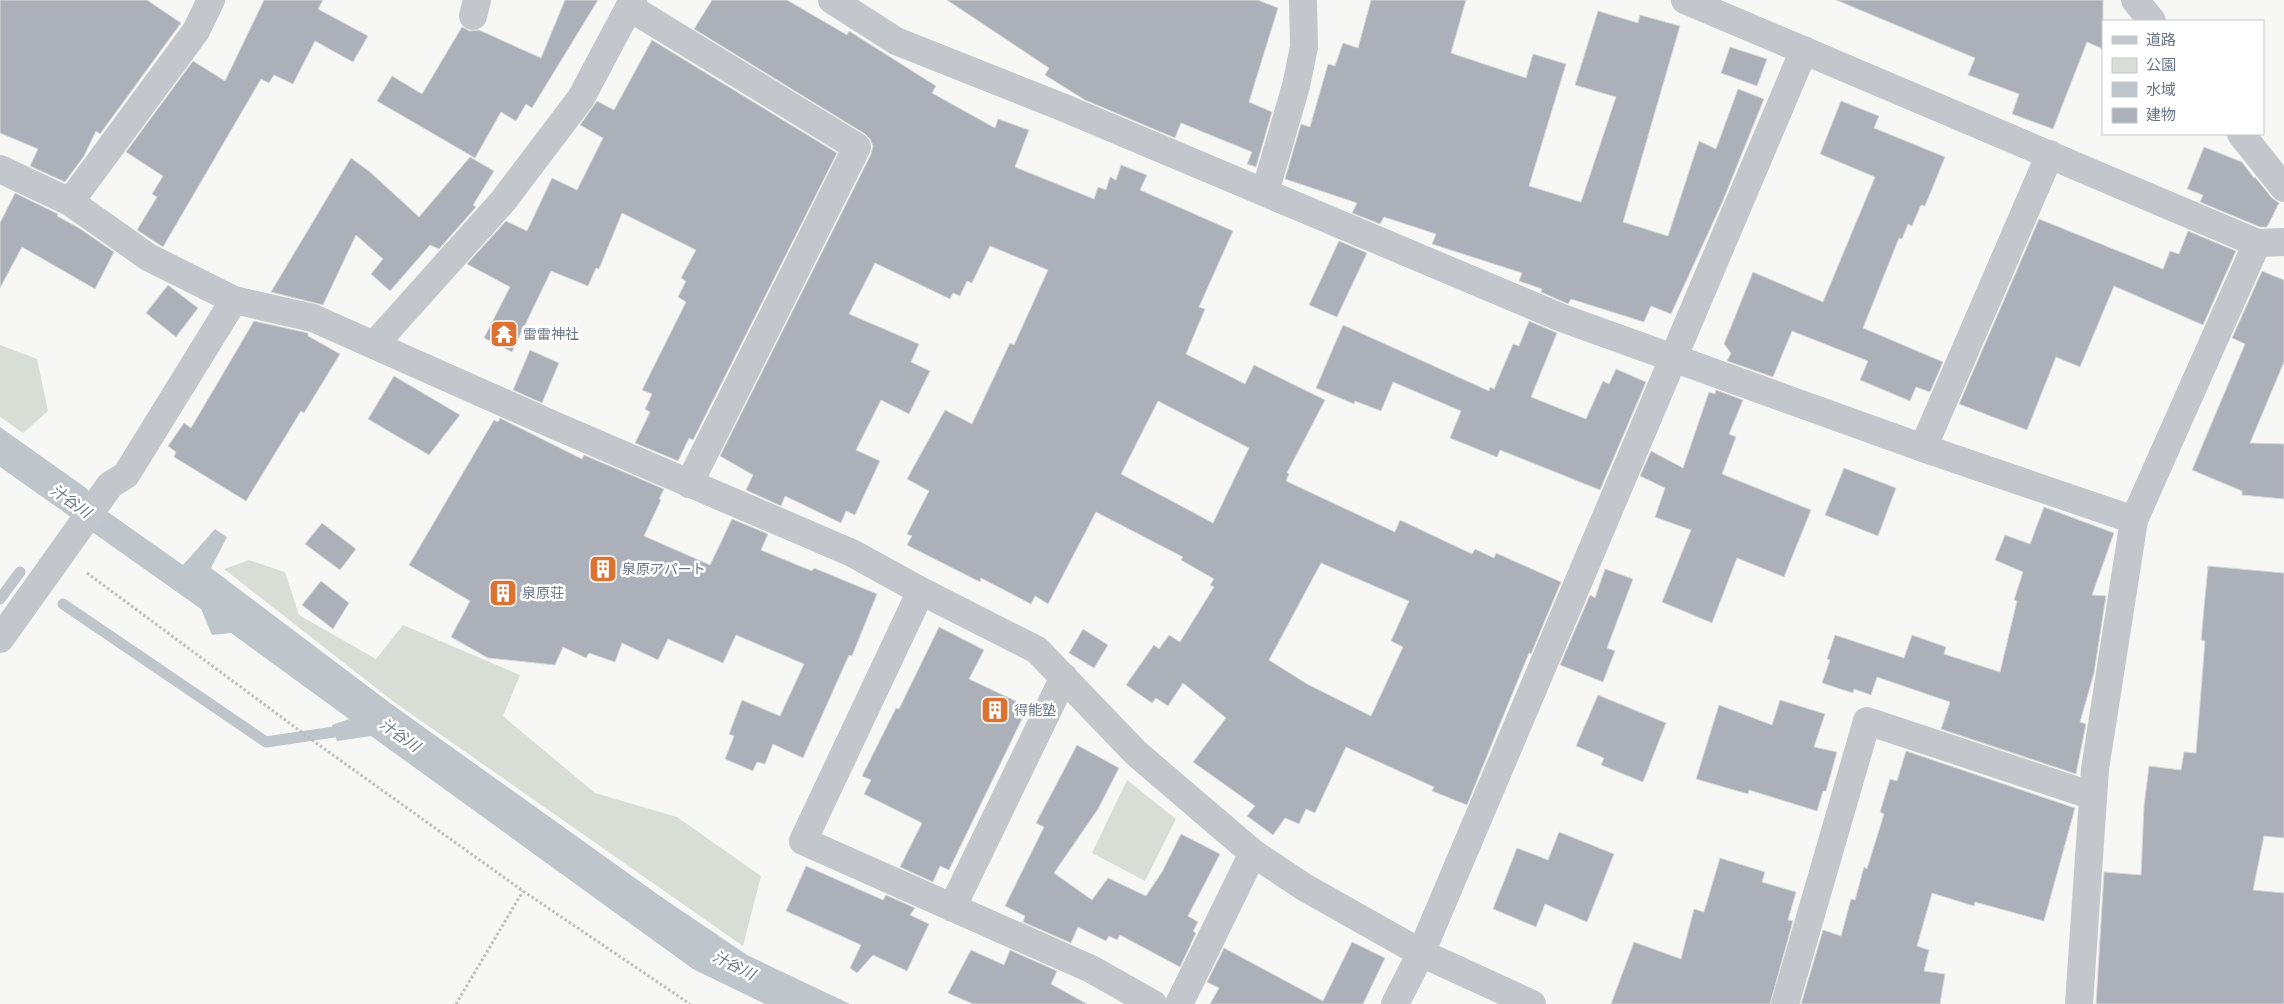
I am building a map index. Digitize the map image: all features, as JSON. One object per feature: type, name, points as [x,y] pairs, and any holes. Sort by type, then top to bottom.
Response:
[{"type":"street","points":[[70,202],[196,31],[211,0]]},
{"type":"street","points":[[832,0],[896,41],[1062,107],[1562,318],[1924,448],[2134,520]]},
{"type":"street","points":[[1265,192],[1296,86],[1303,54],[1303,0]]},
{"type":"street","points":[[1685,0],[2257,242],[2284,242]]},
{"type":"street","points":[[2135,0],[2151,20]]},
{"type":"street","points":[[374,345],[503,201],[581,98],[631,4],[857,147],[690,484]]},
{"type":"street","points":[[1395,1004],[1421,953],[1675,358],[1804,50]]},
{"type":"street","points":[[2242,135],[2284,188]]},
{"type":"street","points":[[1924,448],[2050,154]]},
{"type":"street","points":[[0,169],[70,202],[148,257],[234,300],[313,318],[852,553],[920,591],[1037,650],[1136,753],[1253,853],[1304,887],[1421,953],[1532,1004]]},
{"type":"street","points":[[2079,1004],[2095,769],[2134,520],[2257,242]]},
{"type":"street","points":[[0,639],[110,485],[126,475],[234,300]]},
{"type":"street","points":[[920,591],[803,841],[1091,969],[1154,1004]]},
{"type":"street","points":[[952,908],[1064,677]]},
{"type":"street","points":[[1786,1004],[1867,721],[2093,796]]},
{"type":"street","points":[[1179,1004],[1253,853]]},
{"type":"path","points":[[62,550],[319,746],[523,891],[690,1004]]},
{"type":"path","points":[[456,1004],[523,891]]},
{"type":"green space","points":[[0,345],[37,359],[48,411],[23,433],[0,417]]},
{"type":"green space","points":[[249,560],[285,572],[299,615],[376,659],[403,625],[520,675],[503,716],[595,793],[677,817],[761,876],[743,946],[394,702],[224,569]]},
{"type":"green space","points":[[1127,780],[1176,819],[1145,881],[1092,853]]},
{"type":"water","name":"汁谷川","points":[[0,427],[86,488],[105,510],[183,565],[215,529],[227,537],[211,568],[390,703],[660,896],[747,955],[850,1004],[765,1004],[693,969],[371,736],[337,741],[332,725],[349,719],[231,633],[212,635],[201,609],[0,467]]},
{"type":"building","points":[[0,0],[147,0],[181,23],[100,134],[96,131],[84,156],[65,182],[30,166],[38,149],[0,133]]},
{"type":"building","points":[[264,0],[323,0],[318,9],[368,36],[353,62],[315,41],[293,84],[274,75],[269,83],[261,79],[163,247],[137,230],[157,197],[152,194],[163,176],[126,152],[193,61],[225,81]]},
{"type":"building","points":[[565,0],[598,0],[532,108],[526,104],[516,121],[501,112],[475,158],[377,101],[392,76],[422,94],[462,27],[470,31],[479,30],[541,58]]},
{"type":"building","points":[[712,0],[787,0],[847,35],[849,31],[936,86],[932,93],[995,128],[998,119],[1029,130],[1015,167],[1094,199],[1098,187],[1106,190],[1110,177],[1116,180],[1121,165],[1147,175],[1140,190],[1233,231],[1199,307],[1205,309],[1186,354],[1245,384],[1254,365],[1325,400],[1287,473],[1289,474],[1286,481],[1395,532],[1400,520],[1472,554],[1475,549],[1494,558],[1496,553],[1561,582],[1531,654],[1529,653],[1467,805],[1432,791],[1434,787],[1346,747],[1315,813],[1306,809],[1299,824],[1285,818],[1273,835],[1247,816],[1255,806],[1193,762],[1226,718],[1183,683],[1168,706],[1156,698],[1152,703],[1126,685],[1154,645],[1159,649],[1169,635],[1180,642],[1214,587],[1210,585],[1214,579],[1181,560],[1183,557],[1096,512],[1048,604],[1035,596],[1031,604],[981,578],[980,582],[907,545],[912,536],[907,534],[929,491],[907,479],[945,410],[972,424],[1010,343],[1014,345],[1048,270],[990,246],[972,283],[967,281],[960,296],[953,293],[950,299],[875,263],[849,314],[919,344],[911,362],[930,371],[909,414],[881,400],[856,450],[880,461],[855,515],[846,511],[841,523],[785,496],[781,506],[746,490],[753,475],[720,456],[871,154],[873,146],[865,134],[694,29]],"holes":[[[1158,401],[1249,448],[1213,523],[1121,474]],[[1321,563],[1409,601],[1391,641],[1403,647],[1371,716],[1307,684],[1269,660]]]},
{"type":"building","points":[[947,0],[1258,0],[1278,8],[1249,102],[1272,112],[1256,167],[1247,164],[1252,152],[1181,123],[1175,138],[1085,100],[1045,75],[1049,68]]},
{"type":"building","points":[[1371,0],[1466,0],[1451,53],[1526,78],[1533,54],[1566,64],[1529,186],[1581,202],[1616,97],[1575,85],[1598,11],[1638,23],[1640,15],[1680,26],[1623,222],[1668,236],[1699,141],[1716,149],[1738,89],[1764,99],[1722,203],[1671,314],[1651,306],[1644,322],[1571,299],[1568,304],[1541,292],[1542,289],[1519,281],[1522,273],[1432,244],[1436,234],[1384,217],[1380,224],[1352,213],[1357,203],[1285,179],[1301,124],[1310,127],[1328,64],[1335,66],[1343,43],[1358,48]]},
{"type":"building","points":[[1836,0],[2103,0],[2102,49],[2087,42],[2053,129],[2012,114],[2019,94],[1968,75],[1975,58]]},
{"type":"building","points":[[652,40],[837,153],[693,440],[689,438],[678,461],[635,443],[650,412],[645,409],[652,394],[642,390],[686,302],[678,297],[686,281],[681,278],[696,250],[622,213],[599,269],[596,268],[588,286],[551,271],[512,352],[484,338],[510,287],[467,264],[506,221],[527,231],[552,178],[577,190],[603,138],[580,125],[597,101],[614,110]]},
{"type":"building","points":[[1730,47],[1767,59],[1757,86],[1721,73]]},
{"type":"building","points":[[1841,101],[1879,116],[1874,128],[1945,157],[1925,206],[1921,205],[1912,226],[1908,224],[1902,239],[1899,238],[1863,328],[1943,362],[1930,392],[1916,387],[1910,401],[1860,380],[1868,361],[1792,331],[1773,377],[1727,361],[1731,353],[1724,344],[1753,272],[1823,302],[1875,177],[1820,154]]},
{"type":"building","points":[[2204,147],[2242,162],[2272,198],[2279,203],[2267,227],[2260,227],[2200,202],[2203,195],[2187,189]]},
{"type":"building","points":[[470,157],[494,171],[473,205],[476,207],[439,249],[430,245],[390,291],[371,274],[383,259],[356,235],[323,305],[271,292],[351,158],[370,172],[419,217]]},
{"type":"building","points":[[15,193],[58,214],[57,216],[79,228],[114,252],[95,289],[22,247],[0,288],[0,223]]},
{"type":"building","points":[[2039,219],[2163,269],[2170,251],[2179,254],[2188,231],[2236,251],[2203,325],[2114,286],[2080,367],[2056,357],[2027,430],[1959,404]]},
{"type":"building","points":[[1339,241],[1367,253],[1337,317],[1309,305]]},
{"type":"building","points":[[2262,271],[2284,280],[2284,362],[2250,443],[2284,444],[2284,499],[2242,495],[2242,491],[2192,470],[2245,344],[2232,338]]},
{"type":"building","points":[[168,285],[198,308],[176,337],[146,313]]},
{"type":"building","points":[[254,321],[308,333],[308,336],[340,354],[304,413],[301,411],[246,501],[174,457],[176,452],[168,446],[184,423],[191,428]]},
{"type":"building","points":[[1529,321],[1557,333],[1531,397],[1586,419],[1603,381],[1609,384],[1616,369],[1646,382],[1600,490],[1500,450],[1497,457],[1450,438],[1461,411],[1393,382],[1381,411],[1355,401],[1354,404],[1316,388],[1343,325],[1489,391],[1490,387],[1494,389],[1513,344],[1519,346]]},
{"type":"building","points":[[530,350],[559,363],[542,403],[513,390]]},
{"type":"building","points":[[394,376],[460,415],[429,455],[368,419]]},
{"type":"building","points":[[1716,390],[1743,400],[1729,434],[1736,437],[1722,474],[1811,510],[1784,577],[1737,558],[1712,623],[1662,602],[1691,530],[1655,517],[1665,488],[1640,476],[1651,451],[1683,468],[1709,392],[1715,394]]},
{"type":"building","points":[[500,418],[582,459],[584,455],[664,489],[659,499],[661,500],[644,536],[710,565],[732,519],[768,534],[761,550],[812,571],[814,568],[877,594],[852,656],[849,655],[803,758],[773,744],[765,764],[757,762],[753,771],[725,759],[734,736],[729,734],[742,700],[780,716],[804,664],[736,635],[723,663],[668,639],[658,660],[622,643],[615,662],[589,653],[586,658],[563,647],[555,665],[488,658],[451,637],[470,601],[409,565],[494,420],[498,422]]},
{"type":"building","points":[[1844,468],[1896,488],[1878,536],[1825,515]]},
{"type":"building","points":[[2044,507],[2114,533],[2092,595],[2106,596],[2094,673],[2080,722],[2086,724],[2076,774],[1941,729],[1950,702],[1877,677],[1871,695],[1854,689],[1853,693],[1822,683],[1830,660],[1827,659],[1835,635],[1904,658],[1912,635],[1946,647],[1944,654],[2000,672],[2017,601],[2014,600],[2023,572],[1995,560],[2005,535],[2030,544]]},
{"type":"building","points":[[322,523],[356,549],[340,570],[305,544]]},
{"type":"building","points":[[2208,566],[2284,573],[2284,838],[2264,836],[2253,890],[2284,893],[2284,1004],[2096,1004],[2104,872],[2141,875],[2144,806],[2149,766],[2181,770],[2184,752],[2196,753],[2205,641],[2201,640]]},
{"type":"building","points":[[1605,569],[1633,579],[1607,648],[1615,651],[1603,682],[1560,665],[1590,595],[1595,598]]},
{"type":"building","points":[[321,581],[349,603],[333,629],[302,605]]},
{"type":"building","points":[[939,627],[984,650],[969,679],[1022,704],[1016,716],[1022,719],[949,870],[940,866],[933,882],[900,867],[922,823],[864,794],[871,780],[862,776],[896,708],[899,709]]},
{"type":"building","points":[[1083,629],[1108,645],[1094,668],[1069,653]]},
{"type":"building","points":[[1598,695],[1666,723],[1643,782],[1601,765],[1604,758],[1576,746]]},
{"type":"building","points":[[1780,700],[1825,714],[1814,747],[1837,752],[1826,791],[1823,791],[1817,811],[1749,790],[1748,794],[1696,779],[1719,705],[1772,725]]},
{"type":"building","points":[[1077,745],[1119,768],[1098,809],[1054,873],[1092,900],[1108,878],[1146,896],[1162,872],[1181,834],[1220,854],[1188,916],[1198,922],[1193,931],[1196,933],[1180,967],[1120,935],[1117,940],[1109,936],[1106,941],[1078,927],[1071,943],[1023,922],[1025,916],[1005,906],[1044,827],[1036,823]]},
{"type":"building","points":[[1906,751],[2075,808],[2044,921],[1975,902],[1974,906],[1932,893],[1917,946],[1929,950],[1924,971],[1945,974],[1940,1004],[1801,1004],[1823,930],[1841,936],[1851,899],[1855,900],[1864,867],[1867,869],[1884,814],[1880,812],[1890,779],[1897,781]]},
{"type":"building","points":[[1559,832],[1614,854],[1587,922],[1545,904],[1536,927],[1493,909],[1517,848],[1548,860]]},
{"type":"building","points":[[1720,858],[1765,872],[1762,882],[1796,892],[1788,920],[1793,921],[1770,1004],[1611,1004],[1634,942],[1681,959],[1694,909],[1704,912]]},
{"type":"building","points":[[806,866],[883,900],[886,895],[915,908],[910,915],[929,924],[907,971],[873,955],[857,973],[850,968],[861,945],[786,911]]},
{"type":"building","points":[[1352,942],[1385,958],[1363,1004],[1210,1004],[1219,988],[1207,982],[1224,948],[1323,1001]]},
{"type":"building","points":[[971,950],[1004,965],[1010,950],[1057,971],[1051,984],[1087,1004],[973,1004],[948,993]]},
{"type":"waterway","points":[[0,599],[20,572]]},
{"type":"waterway","points":[[63,604],[266,742],[334,732],[347,728]]},
{"type":"place","name":"雷雷神社","points":[[504,334]]},
{"type":"place","name":"泉原アパート","points":[[603,569]]},
{"type":"place","name":"泉原荘","points":[[503,593]]},
{"type":"place","name":"得能塾","points":[[995,710]]}]
